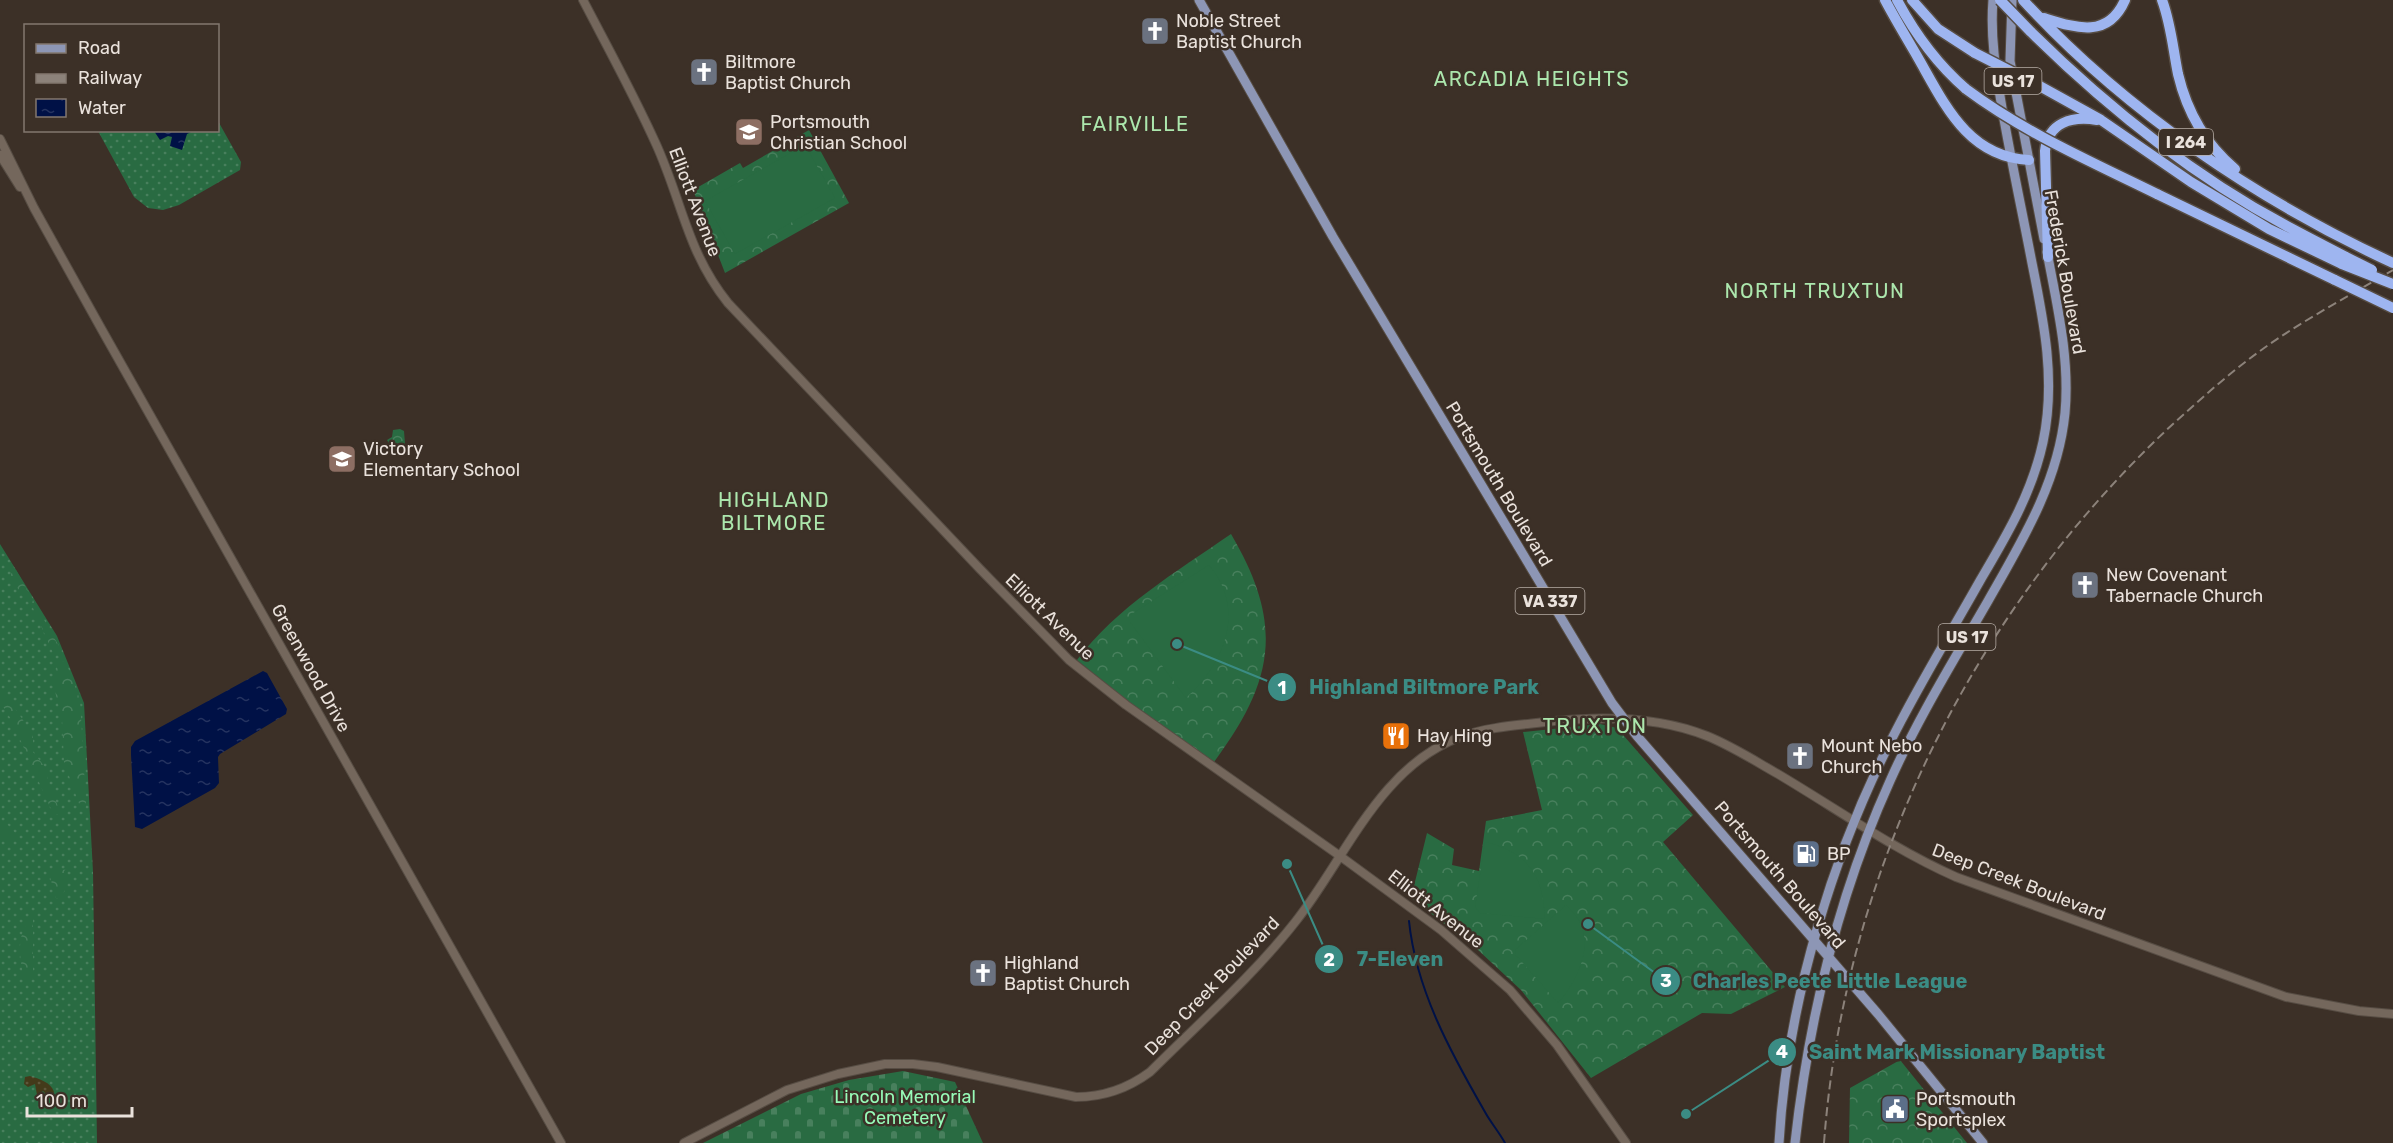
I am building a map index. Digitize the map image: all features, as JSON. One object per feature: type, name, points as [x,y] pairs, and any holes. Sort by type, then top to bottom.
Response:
[{"type":"highway","points":[[1885,0],[1934,86],[1960,126],[1990,150],[2011,159],[2029,160]]},
{"type":"highway","points":[[1897,0],[1925,46],[1940,64],[1966,90],[1992,109],[2037,135],[2393,308]]},
{"type":"highway","points":[[1912,0],[1938,29],[2101,120],[2191,182],[2252,219],[2344,260]]},
{"type":"highway","name":"I 264","points":[[2000,0],[2030,31],[2120,111],[2197,170],[2344,260],[2393,282]]},
{"type":"highway","name":"I 264","points":[[2024,0],[2038,16],[2103,76],[2176,134],[2252,186],[2393,263]]},
{"type":"highway","points":[[2038,16],[2073,27],[2090,28],[2100,26],[2114,17],[2126,0]]},
{"type":"highway","points":[[2162,0],[2171,28],[2188,107],[2205,137],[2237,170],[2353,243]]},
{"type":"highway","points":[[2048,257],[2045,151],[2048,138],[2056,127],[2069,119],[2101,120]]},
{"type":"main road","name":"Portsmouth Boulevard","points":[[1199,0],[1343,254],[1623,719],[1815,940],[1983,1143]]},
{"type":"main road","name":"Frederick Boulevard","points":[[1779,1143],[1790,1047],[1815,940],[1855,821],[1900,722],[2014,521],[2031,483],[2041,450],[2048,406],[2048,359],[2039,296],[1996,78],[1992,34],[1994,0]]},
{"type":"main road","name":"Frederick Boulevard","points":[[1795,1143],[1807,1052],[1828,956],[1851,876],[1891,779],[1917,726],[2026,533],[2051,476],[2062,432],[2066,384],[2062,331],[2010,61],[2012,0]]},
{"type":"street","name":"Elliott Avenue","points":[[583,0],[656,144],[696,252],[706,272],[728,303],[980,570],[1069,660],[1126,705],[1441,930],[1510,990],[1557,1045],[1626,1143]]},
{"type":"street","name":"Greenwood Drive","points":[[0,140],[34,208],[561,1143]]},
{"type":"street","name":"Greenwood Drive","points":[[0,155],[34,208]]},
{"type":"street","name":"Deep Creek Boulevard","points":[[684,1143],[787,1090],[838,1074],[885,1064],[938,1067],[1076,1097],[1098,1096],[1128,1086],[1149,1072],[1273,948],[1310,902],[1376,803],[1422,758],[1445,743],[1489,729],[1571,720],[1623,719],[1680,728],[1723,742],[1905,852],[1956,877],[2286,997],[2349,1010],[2393,1014]]},
{"type":"green space","points":[[219,123],[241,162],[240,170],[179,205],[163,210],[148,208],[134,197],[99,132],[219,132]]},
{"type":"green space","points":[[809,130],[849,203],[725,273],[693,190],[740,163],[743,168]]},
{"type":"green space","points":[[805,145],[835,198],[735,254],[705,201]]},
{"type":"green space","points":[[393,430],[404,431],[405,444],[392,448],[387,440],[392,437]]},
{"type":"green space","points":[[1231,534],[1248,566],[1259,596],[1265,624],[1265,651],[1260,678],[1250,704],[1214,762],[1129,702],[1077,660],[1110,623],[1148,591]]},
{"type":"green space","points":[[0,544],[57,636],[84,703],[93,872],[97,1143],[0,1143]]},
{"type":"green space","points":[[1209,565],[1220,582],[1227,600],[1226,636],[1211,669],[1186,698],[1130,622],[1130,615]]},
{"type":"green space","points":[[16,570],[60,648],[54,655],[33,608],[8,576]]},
{"type":"green space","points":[[61,661],[66,662],[80,700],[86,804],[82,812],[64,762],[62,718],[53,674]]},
{"type":"green space","points":[[0,686],[33,735],[33,752],[45,767],[49,785],[60,811],[59,814],[55,814],[50,807],[11,719],[0,702]]},
{"type":"green space","points":[[1600,724],[1617,728],[1693,815],[1663,842],[1785,987],[1731,1014],[1702,1013],[1591,1078],[1521,990],[1478,950],[1411,898],[1427,833],[1454,849],[1452,865],[1479,871],[1486,821],[1542,810],[1523,732]]},
{"type":"green space","points":[[0,823],[7,824],[15,833],[13,839],[6,840],[0,833]]},
{"type":"green space","points":[[1485,842],[1513,852],[1531,868],[1541,890],[1545,919],[1480,913],[1475,907]]},
{"type":"green space","points":[[57,869],[67,870],[66,888],[60,899],[56,898],[50,877]]},
{"type":"green space","points":[[1566,905],[1577,917],[1585,941],[1577,975],[1558,1003],[1515,954],[1516,949]]},
{"type":"green space","points":[[33,916],[33,978],[25,984],[20,948],[23,931]]},
{"type":"green space","name":"Portsmouth Sportsplex","points":[[1900,1060],[1967,1143],[1849,1143],[1850,1088]]},
{"type":"green space","name":"Lincoln Memorial Cemetery","points":[[903,1071],[955,1082],[983,1143],[703,1143],[801,1094],[849,1080]]},
{"type":"sand","points":[[30,1076],[50,1086],[54,1092],[52,1096],[43,1091],[37,1095],[35,1084],[28,1087],[24,1084],[25,1077]]},
{"type":"water","points":[[155,132],[191,132],[187,134],[182,150],[170,146],[172,137],[168,136],[160,140]]},
{"type":"water","points":[[263,671],[267,673],[287,709],[286,714],[220,754],[218,757],[219,783],[215,788],[142,829],[135,827],[131,747],[135,741]]},
{"type":"waterway","points":[[1409,921],[1419,972],[1437,1020],[1472,1090],[1505,1143]]},
{"type":"railway","points":[[1824,1143],[1837,1041],[1859,941],[1891,844],[1932,750],[1981,660],[2038,575],[2102,496],[2174,423],[2231,373],[2267,346],[2313,316],[2393,270]]},
{"type":"place","name":"Noble Street Baptist Church","points":[[1155,31]]},
{"type":"place","name":"Biltmore Baptist Church","points":[[704,72]]},
{"type":"place","name":"Portsmouth Christian School","points":[[749,132]]},
{"type":"place","name":"Victory Elementary School","points":[[342,459]]},
{"type":"place","name":"New Covenant Tabernacle Church","points":[[2085,585]]},
{"type":"place","name":"Highland Biltmore Park","points":[[1177,644]]},
{"type":"place","name":"Hay Hing","points":[[1396,736]]},
{"type":"place","name":"Mount Nebo Church","points":[[1800,756]]},
{"type":"place","name":"BP","points":[[1806,854]]},
{"type":"place","name":"7-Eleven","points":[[1287,864]]},
{"type":"place","name":"Charles Peete Little League","points":[[1588,924]]},
{"type":"place","name":"Highland Baptist Church","points":[[983,973]]},
{"type":"place","name":"Portsmouth Sportsplex","points":[[1895,1109]]},
{"type":"place","name":"Saint Mark Missionary Baptist","points":[[1686,1114]]},
{"type":"district","name":"ARCADIA HEIGHTS","points":[[1532,79]]},
{"type":"district","name":"FAIRVILLE","points":[[1135,124]]},
{"type":"district","name":"NORTH TRUXTUN","points":[[1815,291]]},
{"type":"district","name":"HIGHLAND BILTMORE","points":[[774,512]]},
{"type":"district","name":"TRUXTON","points":[[1595,726]]}]
